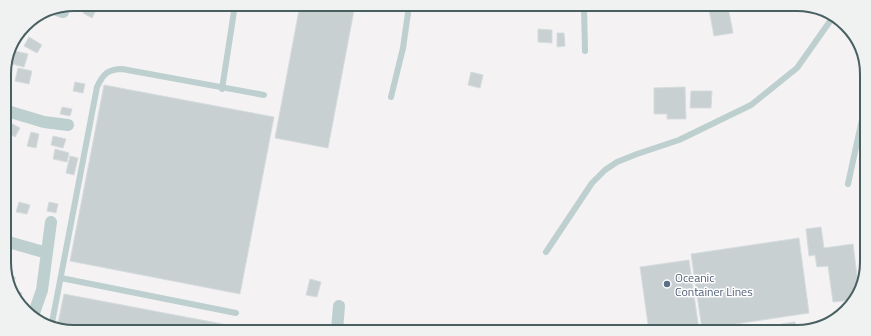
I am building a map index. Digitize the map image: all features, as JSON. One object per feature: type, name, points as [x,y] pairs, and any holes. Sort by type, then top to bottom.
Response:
[{"type":"street","points":[[11,112],[44,122],[68,125]]},
{"type":"street","points":[[35,311],[42,290],[51,222]]},
{"type":"street","points":[[11,243],[47,253]]},
{"type":"street","points":[[337,325],[339,306]]},
{"type":"lane","points":[[222,89],[234,11]]},
{"type":"lane","points":[[391,97],[403,48],[408,11]]},
{"type":"lane","points":[[584,11],[585,51]]},
{"type":"lane","points":[[546,252],[592,183],[605,170],[617,162],[679,140],[751,105],[797,68],[830,21]]},
{"type":"lane","points":[[52,321],[97,87],[101,77],[113,69],[222,89],[264,95]]},
{"type":"lane","points":[[848,184],[860,129]]},
{"type":"lane","points":[[61,278],[236,313]]},
{"type":"building","points":[[84,11],[96,11],[92,18],[83,13]]},
{"type":"building","points":[[299,11],[354,11],[328,148],[275,138]]},
{"type":"building","points":[[709,11],[729,11],[733,33],[714,36]]},
{"type":"building","points":[[538,29],[552,30],[552,43],[538,42]]},
{"type":"building","points":[[557,33],[564,33],[565,46],[557,47]]},
{"type":"building","points":[[29,37],[42,45],[37,53],[24,46]]},
{"type":"building","points":[[15,51],[28,54],[24,67],[12,64]]},
{"type":"building","points":[[18,68],[32,71],[29,84],[15,81]]},
{"type":"building","points":[[471,72],[483,75],[480,88],[468,85]]},
{"type":"building","points":[[75,82],[85,84],[83,93],[73,91]]},
{"type":"building","points":[[104,85],[274,117],[240,294],[70,261]]},
{"type":"building","points":[[685,87],[686,119],[667,119],[667,114],[654,114],[654,88]]},
{"type":"building","points":[[691,91],[712,91],[711,108],[690,108]]},
{"type":"building","points":[[62,107],[72,109],[70,116],[60,114]]},
{"type":"building","points":[[11,123],[20,128],[15,137],[11,135]]},
{"type":"building","points":[[31,132],[39,134],[36,148],[27,146]]},
{"type":"building","points":[[53,136],[66,139],[63,148],[51,145]]},
{"type":"building","points":[[55,149],[69,153],[67,162],[53,159]]},
{"type":"building","points":[[70,156],[78,158],[74,175],[66,173]]},
{"type":"building","points":[[19,202],[30,205],[27,214],[16,212]]},
{"type":"building","points":[[49,202],[58,204],[56,213],[47,211]]},
{"type":"building","points":[[821,227],[824,248],[853,244],[857,279],[852,294],[847,301],[833,302],[828,266],[817,267],[815,255],[809,256],[806,229]]},
{"type":"building","points":[[799,238],[809,313],[729,325],[701,325],[691,254]]},
{"type":"building","points":[[689,260],[698,325],[648,325],[640,267]]},
{"type":"building","points":[[310,279],[321,282],[317,297],[306,295]]},
{"type":"building","points":[[64,294],[228,325],[74,325],[58,323]]},
{"type":"building","points":[[795,322],[796,325],[781,325]]},
{"type":"place","name":"Oceanic Container Lines","points":[[667,284]]}]
